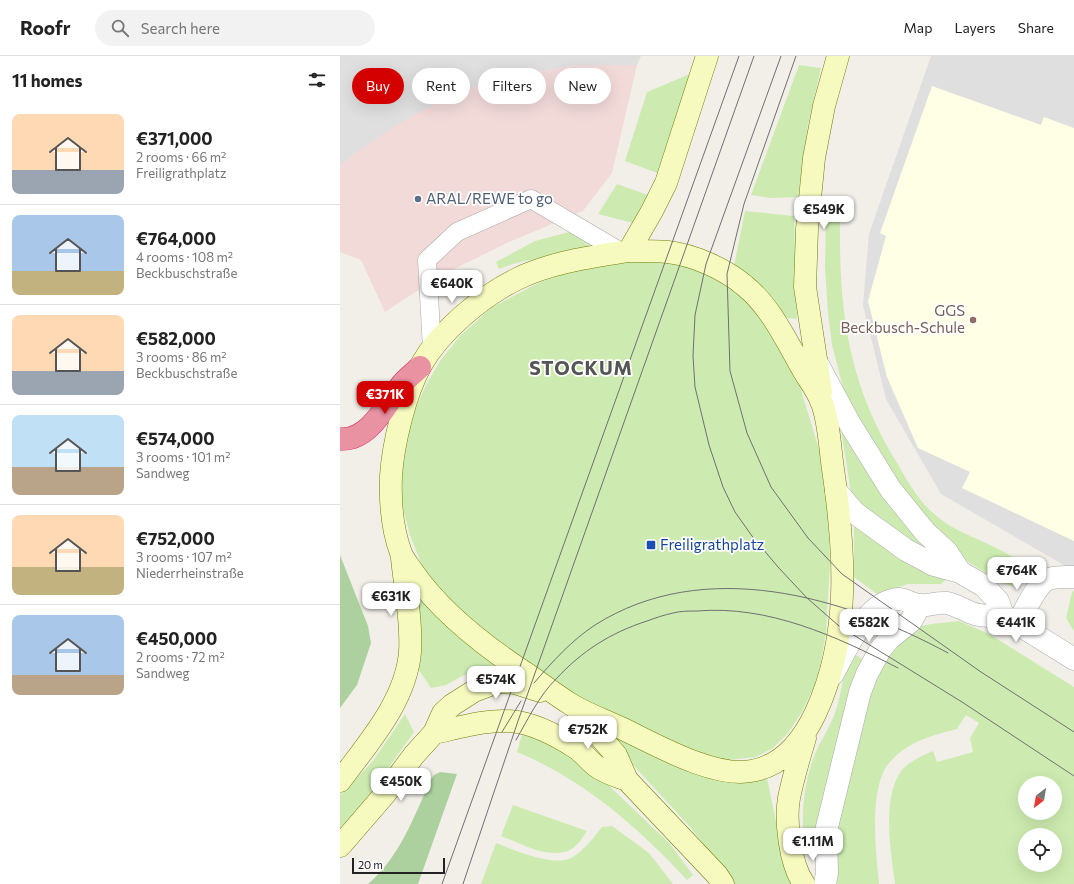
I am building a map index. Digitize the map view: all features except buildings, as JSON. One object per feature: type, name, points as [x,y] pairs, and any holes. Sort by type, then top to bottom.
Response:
[{"type":"highway","points":[[340,439],[349,440],[368,428],[380,416],[402,384],[420,367]]},
{"type":"main road","points":[[625,251],[652,211],[666,183],[706,56]]},
{"type":"main road","points":[[340,846],[434,734],[443,713],[452,705],[474,691],[498,682],[515,683],[568,702],[677,754],[704,765],[730,771],[746,772],[763,769],[786,755],[794,748],[807,729],[827,686],[838,639],[840,607],[841,536],[836,491],[805,287],[807,229],[814,158],[824,106],[838,56]]},
{"type":"main road","points":[[340,781],[373,737],[396,700],[403,681],[410,652],[408,612],[401,554],[391,510],[391,475],[399,428],[420,367],[432,349],[480,302],[519,278],[555,265],[625,251],[668,252],[683,256],[706,264],[742,283],[765,307],[822,403]]},
{"type":"main road","points":[[401,554],[424,588],[458,621],[492,650],[568,702],[616,755],[627,780],[717,875],[723,884]]},
{"type":"main road","points":[[434,734],[485,721],[502,720],[526,723],[558,736],[578,749],[596,766],[607,773],[627,780]]},
{"type":"main road","points":[[804,884],[799,877],[792,855],[789,830],[789,799],[807,729]]},
{"type":"street","points":[[816,360],[850,424],[890,490],[926,533],[947,552],[960,572]]},
{"type":"street","points":[[836,491],[855,513],[906,550],[934,565],[960,572],[984,586],[998,601],[1010,620]]},
{"type":"street","points":[[1010,620],[1046,581],[1065,577],[1074,577]]},
{"type":"street","points":[[827,686],[849,644],[868,616],[884,603],[900,599],[920,605],[947,603],[974,614],[1010,620],[1074,660]]},
{"type":"street","points":[[824,884],[827,873],[826,831],[860,692],[867,674],[880,650],[889,639],[911,621],[920,605]]},
{"type":"lane","points":[[432,349],[428,260],[457,232],[531,199],[625,251]]},
{"type":"shaded area","points":[[340,56],[641,56],[637,65],[577,65],[546,71],[546,68],[478,68],[478,88],[470,92],[470,68],[412,68],[412,104],[448,104],[351,156],[340,167]]},
{"type":"shaded area","name":"GGS Beckbusch-Schule","points":[[931,56],[1074,56],[1074,571],[941,494],[886,399],[863,305],[869,234]]},
{"type":"shaded area","points":[[577,65],[637,65],[612,173],[583,211],[509,242],[440,276],[385,312],[361,260],[340,252],[340,167],[351,156],[392,128],[434,104],[470,104],[470,88],[478,85],[478,104],[546,104],[546,71],[554,69],[554,104],[611,104],[611,68],[560,68]]},
{"type":"shaded area","name":"GGS Beckbusch-Schule","points":[[932,86],[1041,125],[1044,117],[1074,128],[1074,541],[962,488],[970,472],[918,448],[887,377],[868,301],[886,236],[880,233]]},
{"type":"green space","points":[[799,65],[821,68],[808,124],[798,197],[770,198],[751,195]]},
{"type":"green space","points":[[690,74],[660,174],[625,161],[647,92]]},
{"type":"green space","points":[[617,184],[651,196],[633,223],[598,214]]},
{"type":"green space","points":[[745,211],[794,216],[797,319],[779,317],[733,271]]},
{"type":"green space","points":[[826,220],[840,220],[840,254],[845,316],[857,375],[867,404],[880,433],[897,463],[917,496],[941,520],[1011,556],[1032,578],[1012,586],[1001,583],[953,552],[917,516],[847,403],[832,345],[828,314],[825,266]]},
{"type":"green space","points":[[573,231],[595,250],[535,259],[499,269],[496,262],[535,241]]},
{"type":"green space","name":"Freiligrathplatz","points":[[624,260],[673,260],[720,277],[760,312],[796,374],[822,459],[827,490],[830,562],[826,632],[820,667],[814,686],[802,712],[788,733],[773,748],[756,757],[719,761],[618,723],[517,660],[465,615],[425,573],[410,535],[399,493],[408,426],[426,385],[440,361],[460,336],[491,308],[540,282],[581,268]]},
{"type":"green space","points":[[841,429],[927,543],[923,548],[882,524],[851,493]]},
{"type":"green space","points":[[857,524],[947,579],[941,584],[908,584],[877,594],[854,577],[854,527]]},
{"type":"green space","points":[[340,555],[368,626],[371,643],[357,685],[340,708]]},
{"type":"green space","points":[[415,590],[495,665],[462,676],[446,685],[431,688],[417,667]]},
{"type":"green space","points":[[1074,591],[1074,631],[1066,618],[1072,592]]},
{"type":"green space","points":[[959,621],[989,634],[1074,687],[1074,884],[895,884],[889,825],[891,795],[896,781],[902,770],[909,764],[933,751],[937,762],[973,752],[970,738],[979,723],[966,715],[957,729],[921,740],[904,749],[890,762],[883,773],[876,803],[875,820],[879,884],[832,884],[830,831],[880,660],[916,627]]},
{"type":"green space","points":[[853,655],[858,656],[864,661],[821,831],[803,832],[804,802],[809,773],[815,754],[835,713],[844,676]]},
{"type":"green space","points":[[405,714],[414,732],[367,798],[340,828],[340,795],[373,761]]},
{"type":"green space","points":[[523,731],[579,757],[670,844],[693,875],[687,880],[629,824],[587,791],[542,763],[517,752]]},
{"type":"green space","points":[[617,736],[738,782],[767,778],[791,884],[734,884],[690,827],[613,743]]},
{"type":"green space","points":[[440,772],[457,774],[418,884],[368,884],[389,862],[412,823],[430,781],[434,775]]},
{"type":"green space","points":[[513,805],[587,831],[578,844],[570,850],[562,853],[544,852],[535,849],[501,836]]},
{"type":"green space","points":[[612,826],[649,853],[673,884],[481,884],[496,843],[544,859],[563,860],[571,858],[580,852],[602,827]]},
{"type":"tram line","points":[[442,884],[739,56]]},
{"type":"tram line","points":[[463,884],[518,721],[754,56]]},
{"type":"tram line","points":[[781,56],[706,264],[695,315],[693,356],[695,387],[709,445],[723,487],[735,512],[752,536],[807,598],[839,626],[962,702],[1074,776]]},
{"type":"tram line","points":[[796,56],[744,204],[727,274],[730,371],[747,433],[771,487],[808,538],[842,574],[981,672],[1074,732]]},
{"type":"tram line","points":[[534,683],[578,637],[595,625],[637,604],[681,592],[727,589],[773,592],[819,601],[864,615],[907,633],[948,653]]},
{"type":"tram line","points":[[516,740],[544,693],[576,660],[597,644],[621,631],[676,612],[723,610],[775,618],[826,634],[898,668]]},
{"type":"tram line","points":[[502,732],[521,701]]},
{"type":"place","name":"ARAL/REWE to go","points":[[418,199]]},
{"type":"place","name":"GGS Beckbusch-Schule","points":[[973,320]]},
{"type":"place","name":"Freiligrathplatz","points":[[651,545]]},
{"type":"district","name":"STOCKUM","points":[[581,368]]}]
